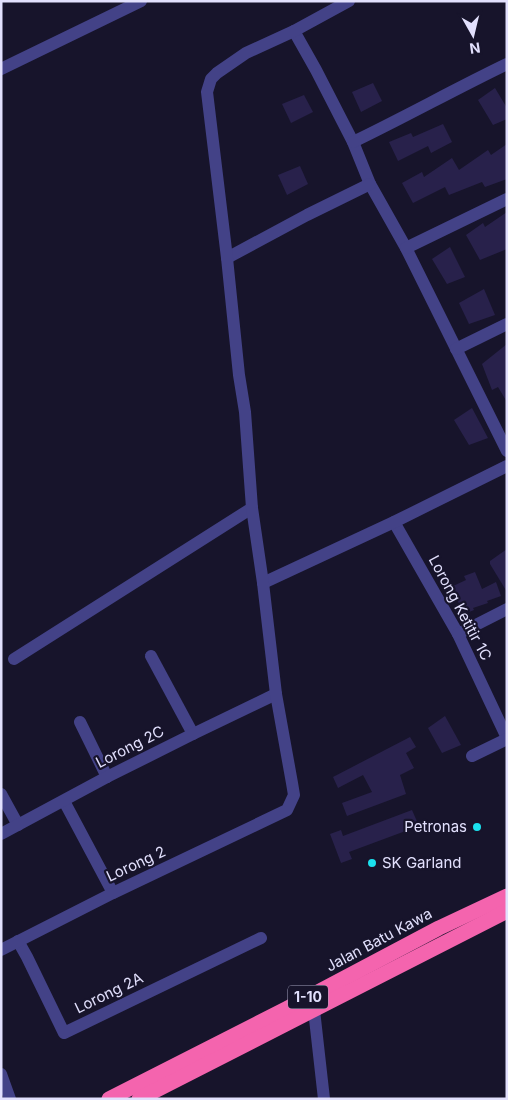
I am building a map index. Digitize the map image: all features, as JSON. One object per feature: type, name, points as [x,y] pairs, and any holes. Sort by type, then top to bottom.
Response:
[{"type":"highway","name":"Jalan Batu Kawa","points":[[109,1099],[286,1009],[439,928],[507,896]]},
{"type":"highway","name":"1-10","points":[[139,1099],[507,911]]},
{"type":"street","points":[[1,70],[141,1]]},
{"type":"street","points":[[276,694],[264,583],[252,508],[245,412],[239,375],[207,92],[211,80],[217,72],[246,53],[294,31],[347,2]]},
{"type":"street","points":[[294,31],[353,142],[370,184],[406,248],[507,451]]},
{"type":"street","points":[[353,142],[412,114],[507,64]]},
{"type":"street","points":[[227,258],[370,184]]},
{"type":"street","points":[[406,248],[507,199]]},
{"type":"street","points":[[456,349],[507,324]]},
{"type":"street","points":[[264,583],[507,466]]},
{"type":"street","points":[[14,660],[252,508]]},
{"type":"street","name":"Lorong Ketitir 1C","points":[[394,522],[458,634],[507,739]]},
{"type":"street","points":[[458,634],[507,609]]},
{"type":"street","points":[[151,656],[193,734]]},
{"type":"street","name":"Lorong 2C","points":[[1,834],[107,777],[276,694]]},
{"type":"street","name":"Lorong 2","points":[[1,950],[112,893],[287,810],[294,796],[291,770],[276,694]]},
{"type":"street","points":[[80,722],[107,777]]},
{"type":"street","points":[[472,756],[507,739]]},
{"type":"street","points":[[1,794],[18,825]]},
{"type":"street","points":[[64,801],[112,893]]},
{"type":"street","name":"Lorong 2A","points":[[18,941],[64,1033],[261,938]]},
{"type":"street","points":[[314,1010],[324,1099]]},
{"type":"street","points":[[1,1074],[10,1099]]},
{"type":"building","points":[[373,83],[382,101],[361,112],[352,92]]},
{"type":"building","points":[[495,88],[507,108],[507,119],[493,125],[478,100]]},
{"type":"building","points":[[304,95],[313,112],[291,123],[282,104]]},
{"type":"building","points":[[443,124],[452,142],[431,153],[428,146],[398,161],[389,142],[411,133],[413,137]]},
{"type":"building","points":[[507,144],[507,179],[485,187],[482,182],[449,195],[445,187],[413,203],[402,183],[422,172],[424,177],[452,158],[459,170],[488,150],[491,155]]},
{"type":"building","points":[[300,166],[308,184],[287,195],[278,175]]},
{"type":"building","points":[[507,212],[507,249],[480,260],[466,235],[483,223],[485,227]]},
{"type":"building","points":[[450,247],[465,277],[447,284],[432,259]]},
{"type":"building","points":[[484,289],[495,315],[469,324],[459,303]]},
{"type":"building","points":[[507,344],[507,402],[498,387],[492,390],[482,364]]},
{"type":"building","points":[[472,408],[488,438],[469,445],[454,420]]},
{"type":"building","points":[[507,549],[507,592],[490,561]]},
{"type":"building","points":[[475,572],[482,589],[496,582],[501,596],[487,601],[488,603],[473,608],[474,610],[464,614],[451,587],[466,580],[464,576]]},
{"type":"building","points":[[445,716],[461,745],[442,753],[428,728]]},
{"type":"building","points":[[410,737],[416,747],[406,753],[414,768],[400,775],[406,794],[347,816],[342,803],[372,792],[363,775],[338,788],[333,777]]},
{"type":"building","points":[[412,810],[419,826],[349,852],[352,859],[341,863],[330,834],[341,830],[343,836]]},
{"type":"place","name":"Petronas","points":[[477,827]]},
{"type":"place","name":"SK Garland","points":[[372,863]]}]
